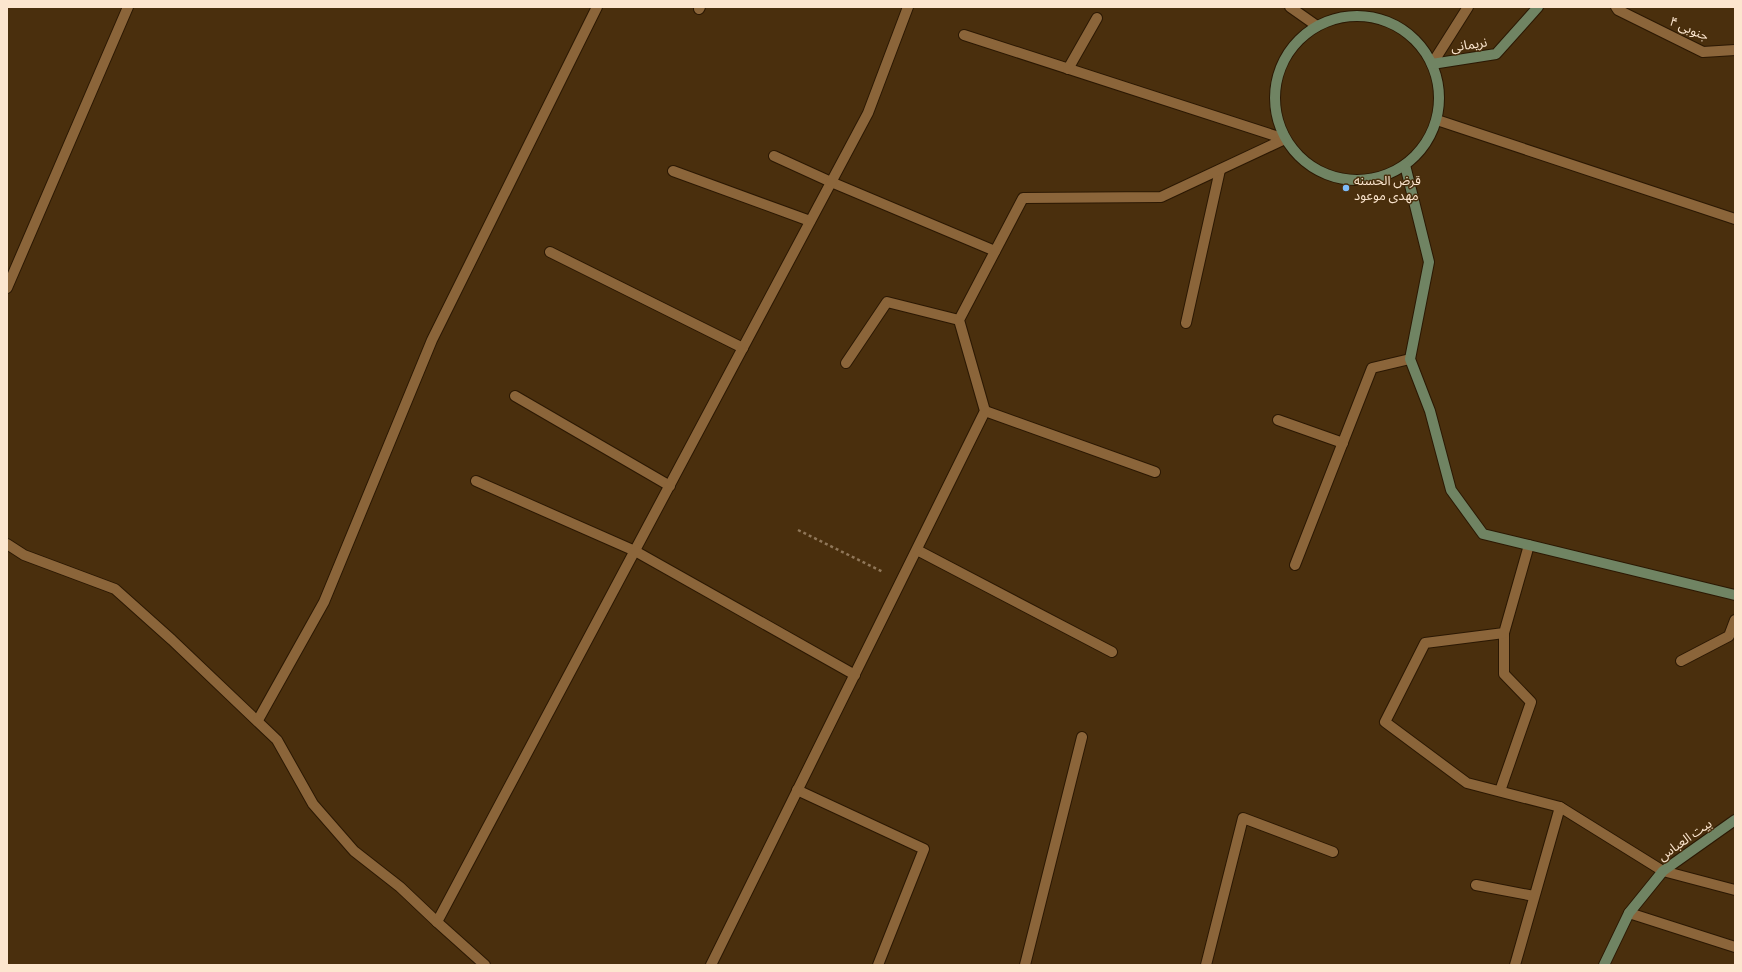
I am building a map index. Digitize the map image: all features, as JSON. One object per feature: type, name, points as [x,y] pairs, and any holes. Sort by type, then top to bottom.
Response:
[{"type":"street","points":[[7,288],[128,7]]},
{"type":"street","points":[[258,720],[324,602],[432,340],[597,7]]},
{"type":"street","points":[[437,922],[868,113],[908,7]]},
{"type":"street","points":[[1290,7],[1317,26]]},
{"type":"street","points":[[1432,64],[1468,7]]},
{"type":"street","name":"نریمانی","points":[[1432,64],[1496,54],[1538,7]]},
{"type":"street","name":"۴ جنوبی","points":[[1616,7],[1618,10],[1703,52],[1735,50]]},
{"type":"street","points":[[1368,17],[1392,24],[1415,41],[1432,64],[1439,91],[1437,120],[1425,145],[1405,165],[1380,177],[1352,180],[1324,174],[1302,159],[1285,139],[1276,115],[1275,89],[1282,64],[1296,42],[1317,26],[1341,18],[1368,17]]},
{"type":"street","points":[[1068,69],[1098,18]]},
{"type":"street","points":[[964,35],[1285,139]]},
{"type":"street","points":[[1437,120],[1735,219]]},
{"type":"street","points":[[711,965],[985,411],[959,320],[1023,198],[1161,197],[1285,139]]},
{"type":"street","points":[[774,156],[831,182],[995,251]]},
{"type":"street","points":[[1405,165],[1429,262],[1410,359],[1430,411],[1451,490],[1483,534],[1735,594]]},
{"type":"street","points":[[1186,324],[1220,170]]},
{"type":"street","points":[[673,171],[810,221]]},
{"type":"street","points":[[550,252],[743,348]]},
{"type":"street","points":[[846,363],[887,302],[959,320]]},
{"type":"street","points":[[1296,565],[1372,368],[1410,359]]},
{"type":"street","points":[[515,396],[670,486]]},
{"type":"street","points":[[985,411],[1155,472]]},
{"type":"street","points":[[1278,420],[1343,443]]},
{"type":"street","points":[[476,482],[635,551],[855,675]]},
{"type":"street","points":[[7,544],[24,555],[115,589],[258,720],[277,740],[313,804],[354,851],[400,886],[485,965]]},
{"type":"street","points":[[1500,791],[1531,702],[1504,674],[1504,633],[1529,545]]},
{"type":"street","points":[[917,550],[1112,652]]},
{"type":"street","points":[[1681,661],[1729,636],[1735,620]]},
{"type":"street","points":[[1504,633],[1425,643],[1385,722],[1467,783],[1560,807],[1663,871],[1735,890]]},
{"type":"street","points":[[1025,965],[1082,737]]},
{"type":"street","points":[[798,790],[924,849],[878,965]]},
{"type":"street","points":[[1515,965],[1560,807]]},
{"type":"street","points":[[1206,965],[1243,818],[1333,852]]},
{"type":"street","name":"بیت العباس","points":[[1604,965],[1629,913],[1663,871],[1735,820]]},
{"type":"street","points":[[1476,885],[1534,896]]},
{"type":"street","points":[[1629,913],[1735,947]]},
{"type":"path","points":[[798,530],[901,581]]},
{"type":"place","name":"قرض الحسنه مهدی موعود","points":[[1346,188]]}]
